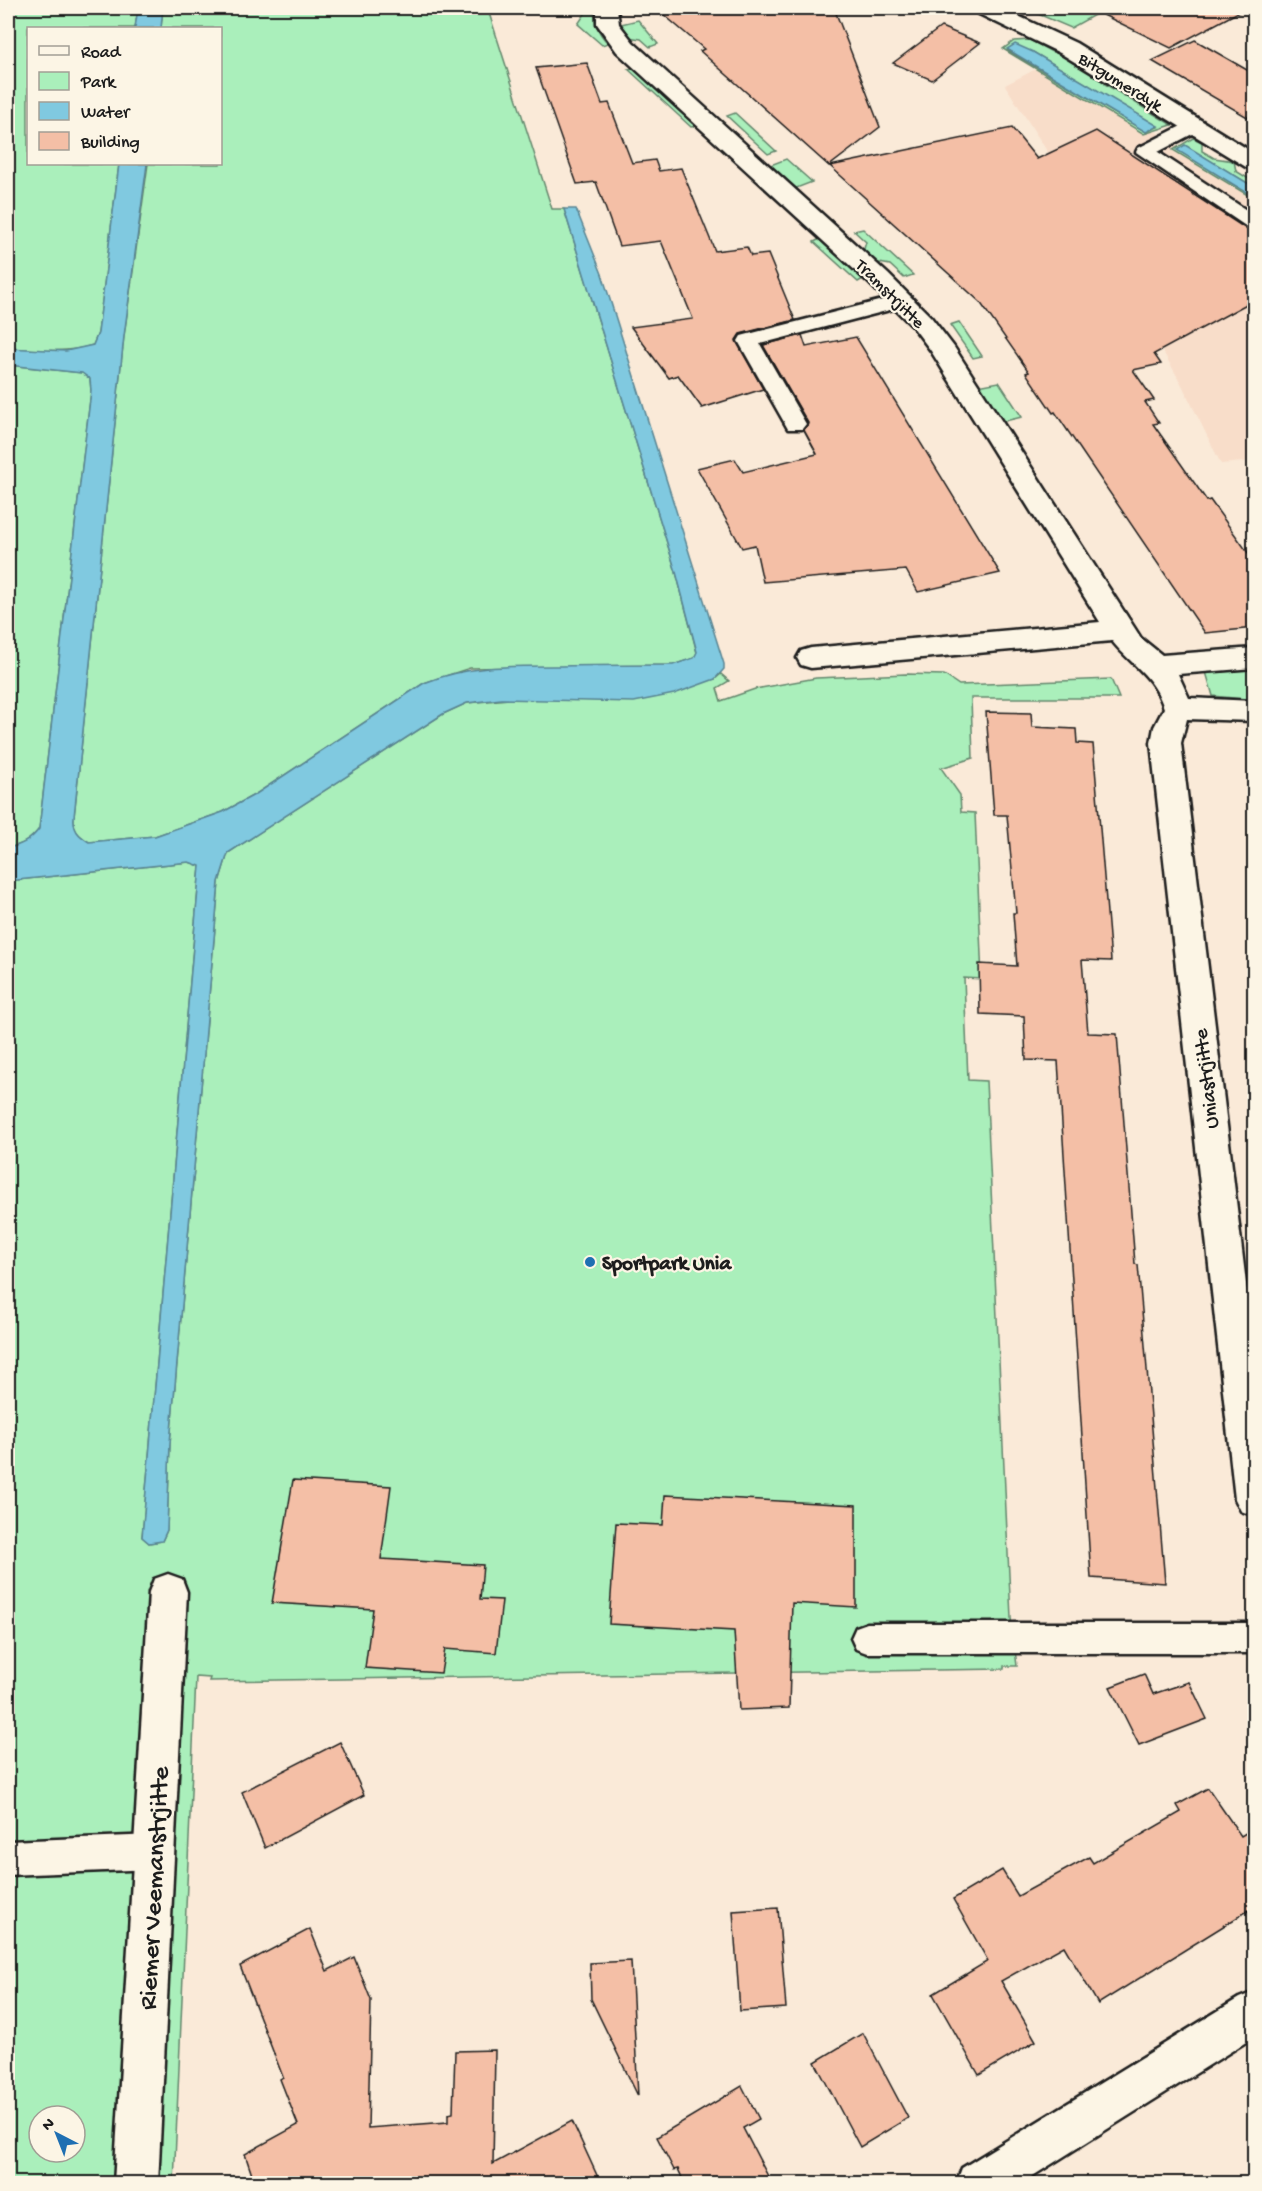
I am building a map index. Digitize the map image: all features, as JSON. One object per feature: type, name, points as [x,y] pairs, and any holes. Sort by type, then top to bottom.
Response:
[{"type":"street","name":"Tramstrjitte","points":[[607,8],[608,24],[625,47],[902,301],[941,347],[1119,630],[1131,645],[1156,666]]},
{"type":"street","name":"Bitgumerdyk","points":[[985,8],[1074,51],[1254,162]]},
{"type":"street","points":[[811,658],[1119,630]]},
{"type":"street","points":[[1156,666],[1254,658]]},
{"type":"street","points":[[1156,666],[1171,687],[1178,708],[1254,711]]},
{"type":"street","name":"Uniastrjitte","points":[[1178,708],[1169,727],[1166,743],[1254,1499]]},
{"type":"street","name":"Riemer Veemanstrjitte","points":[[136,2184],[168,1592]]},
{"type":"street","points":[[978,2184],[1254,2013]]},
{"type":"lane","points":[[1193,126],[1144,152],[1254,223]]},
{"type":"lane","points":[[795,424],[748,341],[902,301]]},
{"type":"lane","points":[[867,1638],[1254,1638]]},
{"type":"lane","points":[[8,1858],[154,1852]]},
{"type":"shaded area","points":[[1038,68],[1153,130],[1254,197],[1254,461],[1221,464],[1181,383],[1052,159],[1005,85]]},
{"type":"green space","points":[[8,8],[138,8],[135,27],[27,27],[27,165],[119,165],[98,333],[93,345],[72,350],[50,351],[8,348]]},
{"type":"green space","points":[[163,8],[492,8],[489,13],[552,209],[564,209],[676,572],[697,653],[694,658],[673,665],[470,668],[424,683],[256,794],[223,812],[155,836],[89,842],[77,832],[74,817],[124,336],[148,165],[222,165],[222,27],[161,27]]},
{"type":"green space","points":[[589,8],[595,8],[597,27],[608,43],[602,45],[578,24]]},
{"type":"green space","points":[[1024,8],[1054,8],[1062,11],[1074,8],[1102,8],[1097,11],[1098,13],[1071,28]]},
{"type":"green space","points":[[638,20],[658,44],[650,47],[641,39],[628,37],[621,24]]},
{"type":"green space","points":[[1030,40],[1052,52],[1065,52],[1105,76],[1105,84],[1172,125],[1144,134],[1003,49],[1014,41]],"holes":[[[1007,50],[1033,52],[1158,127],[1146,132]]]},
{"type":"green space","points":[[633,68],[696,126],[691,127],[628,69]]},
{"type":"green space","points":[[735,113],[776,151],[768,154],[727,116]]},
{"type":"green space","points":[[1193,138],[1202,142],[1202,151],[1214,158],[1234,161],[1236,171],[1254,182],[1254,187],[1185,146],[1178,150],[1254,199],[1173,150]]},
{"type":"green space","points":[[786,159],[812,182],[794,189],[768,166]]},
{"type":"green space","points":[[863,229],[913,275],[904,278],[890,265],[874,262],[863,252],[866,242],[854,231]]},
{"type":"green space","points":[[820,239],[863,279],[858,282],[814,242]]},
{"type":"green space","points":[[959,322],[982,356],[973,358],[950,325]]},
{"type":"green space","points":[[8,365],[83,373],[90,379],[91,391],[39,829],[25,842],[8,848]]},
{"type":"green space","points":[[999,382],[1022,417],[1001,422],[978,386]]},
{"type":"green space","points":[[1249,668],[1254,671],[1254,700],[1213,696],[1206,672]]},
{"type":"green space","name":"Sportpark Unia","points":[[721,674],[729,681],[717,688],[721,701],[755,689],[816,678],[906,674],[944,675],[959,685],[1111,679],[1119,698],[971,698],[973,758],[941,768],[960,795],[961,812],[975,813],[982,979],[964,978],[968,1080],[986,1081],[1011,1618],[1017,1666],[1004,1666],[1004,1669],[209,1681],[210,1678],[196,1677],[174,2183],[8,2183],[8,881],[189,862],[200,866],[142,1537],[149,1543],[162,1541],[167,1530],[170,1443],[219,882],[228,853],[443,714],[467,703],[715,679]]},
{"type":"water","points":[[138,8],[163,8],[161,27],[135,27]]},
{"type":"water","points":[[1015,44],[1033,52],[1158,126],[1146,132],[1007,49]]},
{"type":"water","points":[[1185,145],[1254,187],[1254,197],[1177,150]]},
{"type":"water","points":[[119,165],[147,165],[124,336],[74,817],[75,829],[89,842],[155,836],[223,812],[256,794],[424,683],[441,677],[474,670],[526,666],[673,665],[694,658],[697,652],[676,572],[564,209],[576,209],[602,274],[724,664],[724,669],[715,679],[674,694],[634,702],[501,699],[467,703],[443,714],[228,853],[219,882],[170,1443],[167,1530],[162,1541],[149,1543],[142,1537],[200,866],[189,862],[8,881],[8,848],[25,842],[39,829],[91,391],[90,379],[82,373],[8,365],[8,348],[66,351],[93,345],[98,333]]},
{"type":"building","points":[[656,8],[834,8],[880,127],[829,166],[700,51],[704,49]]},
{"type":"building","points":[[1089,8],[1246,8],[1171,48]]},
{"type":"building","points":[[941,27],[980,43],[932,80],[893,63]]},
{"type":"building","points":[[1195,40],[1254,74],[1254,121],[1152,61]]},
{"type":"building","points":[[587,63],[602,104],[609,103],[632,163],[655,160],[659,171],[681,168],[715,251],[747,247],[751,256],[768,254],[795,320],[740,334],[736,340],[763,389],[702,408],[678,375],[669,378],[631,327],[693,319],[661,241],[619,246],[596,182],[577,184],[536,68]]},
{"type":"building","points":[[1012,128],[1037,159],[1096,131],[1254,234],[1254,300],[1154,354],[1161,364],[1133,370],[1154,400],[1145,402],[1159,423],[1153,424],[1207,501],[1210,500],[1254,561],[1254,628],[1205,633],[1055,412],[1053,413],[1026,373],[1029,372],[980,302],[830,166]]},
{"type":"building","points":[[802,335],[806,347],[856,337],[1000,573],[918,592],[906,570],[763,582],[755,545],[742,548],[697,468],[735,459],[743,472],[817,454],[804,430],[808,423],[763,345]]},
{"type":"building","points":[[986,712],[1031,713],[1032,727],[1076,729],[1077,743],[1093,744],[1111,961],[1082,960],[1088,1033],[1117,1034],[1135,1264],[1138,1265],[1165,1583],[1091,1578],[1058,1061],[1026,1060],[1024,1016],[980,1014],[979,964],[1017,966],[1013,913],[1016,913],[1007,815],[994,815]]},
{"type":"building","points":[[293,1480],[391,1486],[381,1559],[483,1565],[480,1599],[502,1600],[496,1653],[445,1649],[441,1673],[365,1668],[373,1609],[272,1603]]},
{"type":"building","points":[[665,1495],[856,1505],[856,1607],[792,1603],[789,1708],[739,1710],[734,1631],[609,1624],[616,1523],[663,1525]]},
{"type":"building","points":[[1144,1674],[1153,1694],[1189,1682],[1207,1719],[1139,1745],[1110,1687]]},
{"type":"building","points":[[340,1742],[364,1795],[265,1848],[242,1792]]},
{"type":"building","points":[[1208,1788],[1241,1836],[1254,1828],[1254,1907],[1098,2004],[1064,1946],[1001,1981],[1036,2041],[979,2075],[933,1994],[988,1961],[953,1899],[1002,1870],[1018,1896],[1089,1857],[1093,1863],[1181,1812],[1177,1805]]},
{"type":"building","points":[[778,1908],[786,2008],[740,2011],[733,1911]]},
{"type":"building","points":[[310,1929],[327,1971],[354,1957],[371,2000],[368,2128],[448,2122],[448,2114],[453,2113],[455,2051],[495,2050],[493,2164],[572,2121],[601,2184],[255,2184],[245,2154],[298,2125],[280,2079],[283,2077],[240,1966]]},
{"type":"building","points":[[631,1961],[638,2096],[591,1999],[590,1963]]},
{"type":"building","points":[[863,2033],[908,2118],[860,2147],[815,2062]]},
{"type":"building","points":[[742,2086],[759,2119],[743,2128],[772,2184],[685,2184],[678,2169],[674,2170],[657,2137]]},
{"type":"place","name":"Sportpark Unia","points":[[590,1262]]}]
